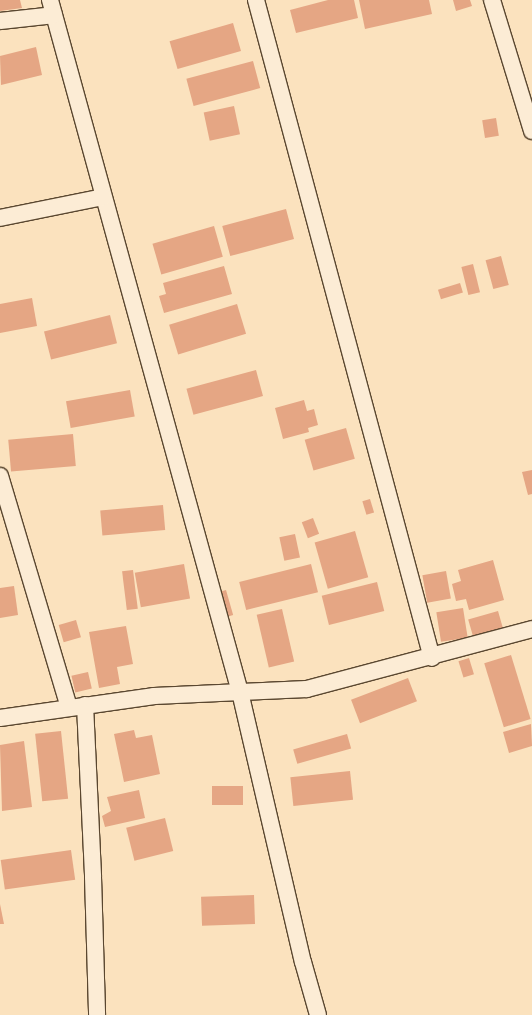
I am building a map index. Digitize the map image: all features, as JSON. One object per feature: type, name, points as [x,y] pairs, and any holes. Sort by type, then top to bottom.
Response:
[{"type":"street","points":[[256,0],[432,658]]},
{"type":"street","points":[[492,0],[532,131]]},
{"type":"street","points":[[0,21],[52,7],[240,692],[303,962],[318,1015]]},
{"type":"street","points":[[0,218],[103,197]]},
{"type":"street","points":[[0,476],[77,706],[94,877],[97,1015]]},
{"type":"street","points":[[0,718],[154,696],[307,689],[432,658],[532,629]]},
{"type":"building","points":[[0,0],[20,0],[22,8],[0,11]]},
{"type":"building","points":[[328,0],[354,0],[358,18],[296,33],[290,10]]},
{"type":"building","points":[[359,0],[429,0],[432,14],[365,29]]},
{"type":"building","points":[[453,0],[470,0],[472,6],[456,11]]},
{"type":"building","points":[[233,23],[241,51],[178,69],[170,41]]},
{"type":"building","points":[[36,47],[42,75],[1,85],[0,56]]},
{"type":"building","points":[[253,61],[260,88],[194,106],[186,79]]},
{"type":"building","points":[[234,106],[240,134],[210,141],[204,112]]},
{"type":"building","points":[[496,118],[499,136],[485,138],[482,120]]},
{"type":"building","points":[[286,209],[294,239],[230,256],[222,226]]},
{"type":"building","points":[[214,226],[223,257],[161,274],[152,244]]},
{"type":"building","points":[[501,256],[509,285],[493,289],[486,260]]},
{"type":"building","points":[[473,264],[480,292],[468,295],[461,267]]},
{"type":"building","points":[[224,266],[232,294],[164,313],[159,296],[166,294],[163,283]]},
{"type":"building","points":[[460,283],[463,293],[441,299],[438,290]]},
{"type":"building","points":[[32,298],[37,326],[0,333],[0,304]]},
{"type":"building","points":[[237,304],[246,334],[178,354],[169,325]]},
{"type":"building","points":[[110,315],[117,343],[51,360],[44,331]]},
{"type":"building","points":[[256,370],[263,396],[193,415],[186,389]]},
{"type":"building","points":[[130,390],[135,417],[71,428],[66,401]]},
{"type":"building","points":[[304,400],[307,411],[314,409],[318,425],[308,428],[309,432],[283,439],[275,408]]},
{"type":"building","points":[[346,428],[355,459],[313,471],[305,440]]},
{"type":"building","points":[[73,434],[76,466],[11,472],[8,440]]},
{"type":"building","points":[[532,470],[532,494],[528,495],[522,472]]},
{"type":"building","points":[[370,499],[374,512],[366,515],[362,501]]},
{"type":"building","points":[[163,505],[165,530],[102,535],[100,510]]},
{"type":"building","points":[[313,518],[319,534],[308,538],[302,522]]},
{"type":"building","points":[[355,531],[368,577],[328,589],[315,543]]},
{"type":"building","points":[[295,534],[300,557],[284,561],[279,537]]},
{"type":"building","points":[[493,560],[504,600],[469,610],[466,599],[456,601],[452,584],[461,581],[458,570]]},
{"type":"building","points":[[184,564],[190,598],[141,607],[135,573]]},
{"type":"building","points":[[311,564],[318,592],[246,610],[239,582]]},
{"type":"building","points":[[133,570],[138,609],[127,610],[122,571]]},
{"type":"building","points":[[446,571],[451,599],[427,603],[422,575]]},
{"type":"building","points":[[377,582],[384,611],[329,625],[322,596]]},
{"type":"building","points":[[14,586],[18,615],[0,618],[0,588]]},
{"type":"building","points":[[226,590],[233,615],[224,618],[216,593]]},
{"type":"building","points":[[463,608],[468,638],[441,642],[436,612]]},
{"type":"building","points":[[282,609],[294,662],[269,667],[257,615]]},
{"type":"building","points":[[498,611],[503,629],[473,638],[468,620]]},
{"type":"building","points":[[76,620],[81,637],[64,642],[59,625]]},
{"type":"building","points":[[126,626],[133,664],[117,667],[120,684],[99,688],[89,632]]},
{"type":"building","points":[[511,655],[531,719],[504,727],[484,663]]},
{"type":"building","points":[[469,658],[474,674],[463,677],[458,661]]},
{"type":"building","points":[[88,672],[92,689],[75,692],[71,676]]},
{"type":"building","points":[[408,678],[417,701],[360,723],[351,700]]},
{"type":"building","points":[[531,724],[532,746],[509,753],[503,732]]},
{"type":"building","points":[[134,730],[136,738],[152,735],[160,774],[124,782],[114,734]]},
{"type":"building","points":[[61,731],[68,799],[42,801],[35,734]]},
{"type":"building","points":[[347,734],[351,748],[297,764],[293,749]]},
{"type":"building","points":[[24,741],[32,807],[2,811],[0,745]]},
{"type":"building","points":[[350,771],[353,800],[293,806],[290,777]]},
{"type":"building","points":[[212,786],[243,786],[243,805],[212,805]]},
{"type":"building","points":[[139,790],[145,818],[105,827],[102,816],[111,811],[107,797]]},
{"type":"building","points":[[165,818],[173,851],[134,861],[126,828]]},
{"type":"building","points":[[71,850],[75,880],[5,890],[1,860]]},
{"type":"building","points":[[254,895],[255,924],[202,926],[201,897]]},
{"type":"building","points":[[0,904],[4,924],[0,924]]}]
